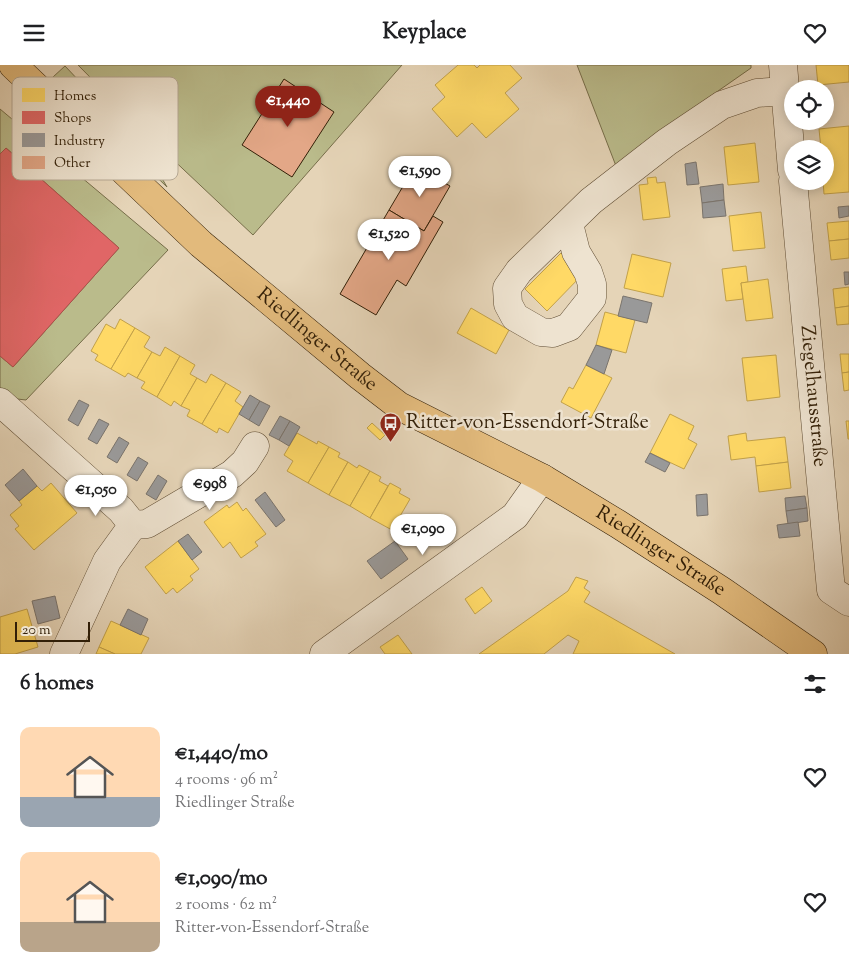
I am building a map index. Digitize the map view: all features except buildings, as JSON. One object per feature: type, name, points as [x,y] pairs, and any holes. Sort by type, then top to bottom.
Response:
[{"type":"main road","name":"Riedlinger Straße","points":[[13,65],[26,77]]},
{"type":"main road","name":"Riedlinger Straße","points":[[134,180],[201,244],[360,376],[399,405],[542,478],[722,591],[813,654]]},
{"type":"street","points":[[569,224],[591,201],[667,142],[722,105],[757,93],[784,78],[789,140]]},
{"type":"street","name":"Ziegelhausstraße","points":[[795,190],[831,590],[849,602]]},
{"type":"street","points":[[0,402],[121,510],[133,525]]},
{"type":"street","points":[[64,654],[107,561],[133,525],[147,523],[232,474],[245,462],[255,446]]},
{"type":"street","points":[[324,654],[515,516],[542,478]]},
{"type":"green space","points":[[78,65],[402,65],[253,235],[178,164],[178,77],[90,77]]},
{"type":"green space","points":[[577,65],[751,65],[751,68],[665,128],[616,166]]},
{"type":"green space","points":[[65,66],[75,77],[53,77]]},
{"type":"green space","points":[[0,109],[12,119],[12,153],[6,148],[0,154]]},
{"type":"green space","points":[[42,180],[85,180],[168,250],[26,400],[0,397],[0,356],[13,367],[119,248]]},
{"type":"place","name":"Ritter-von-Essendorf-Straße","points":[[390,442]]}]
